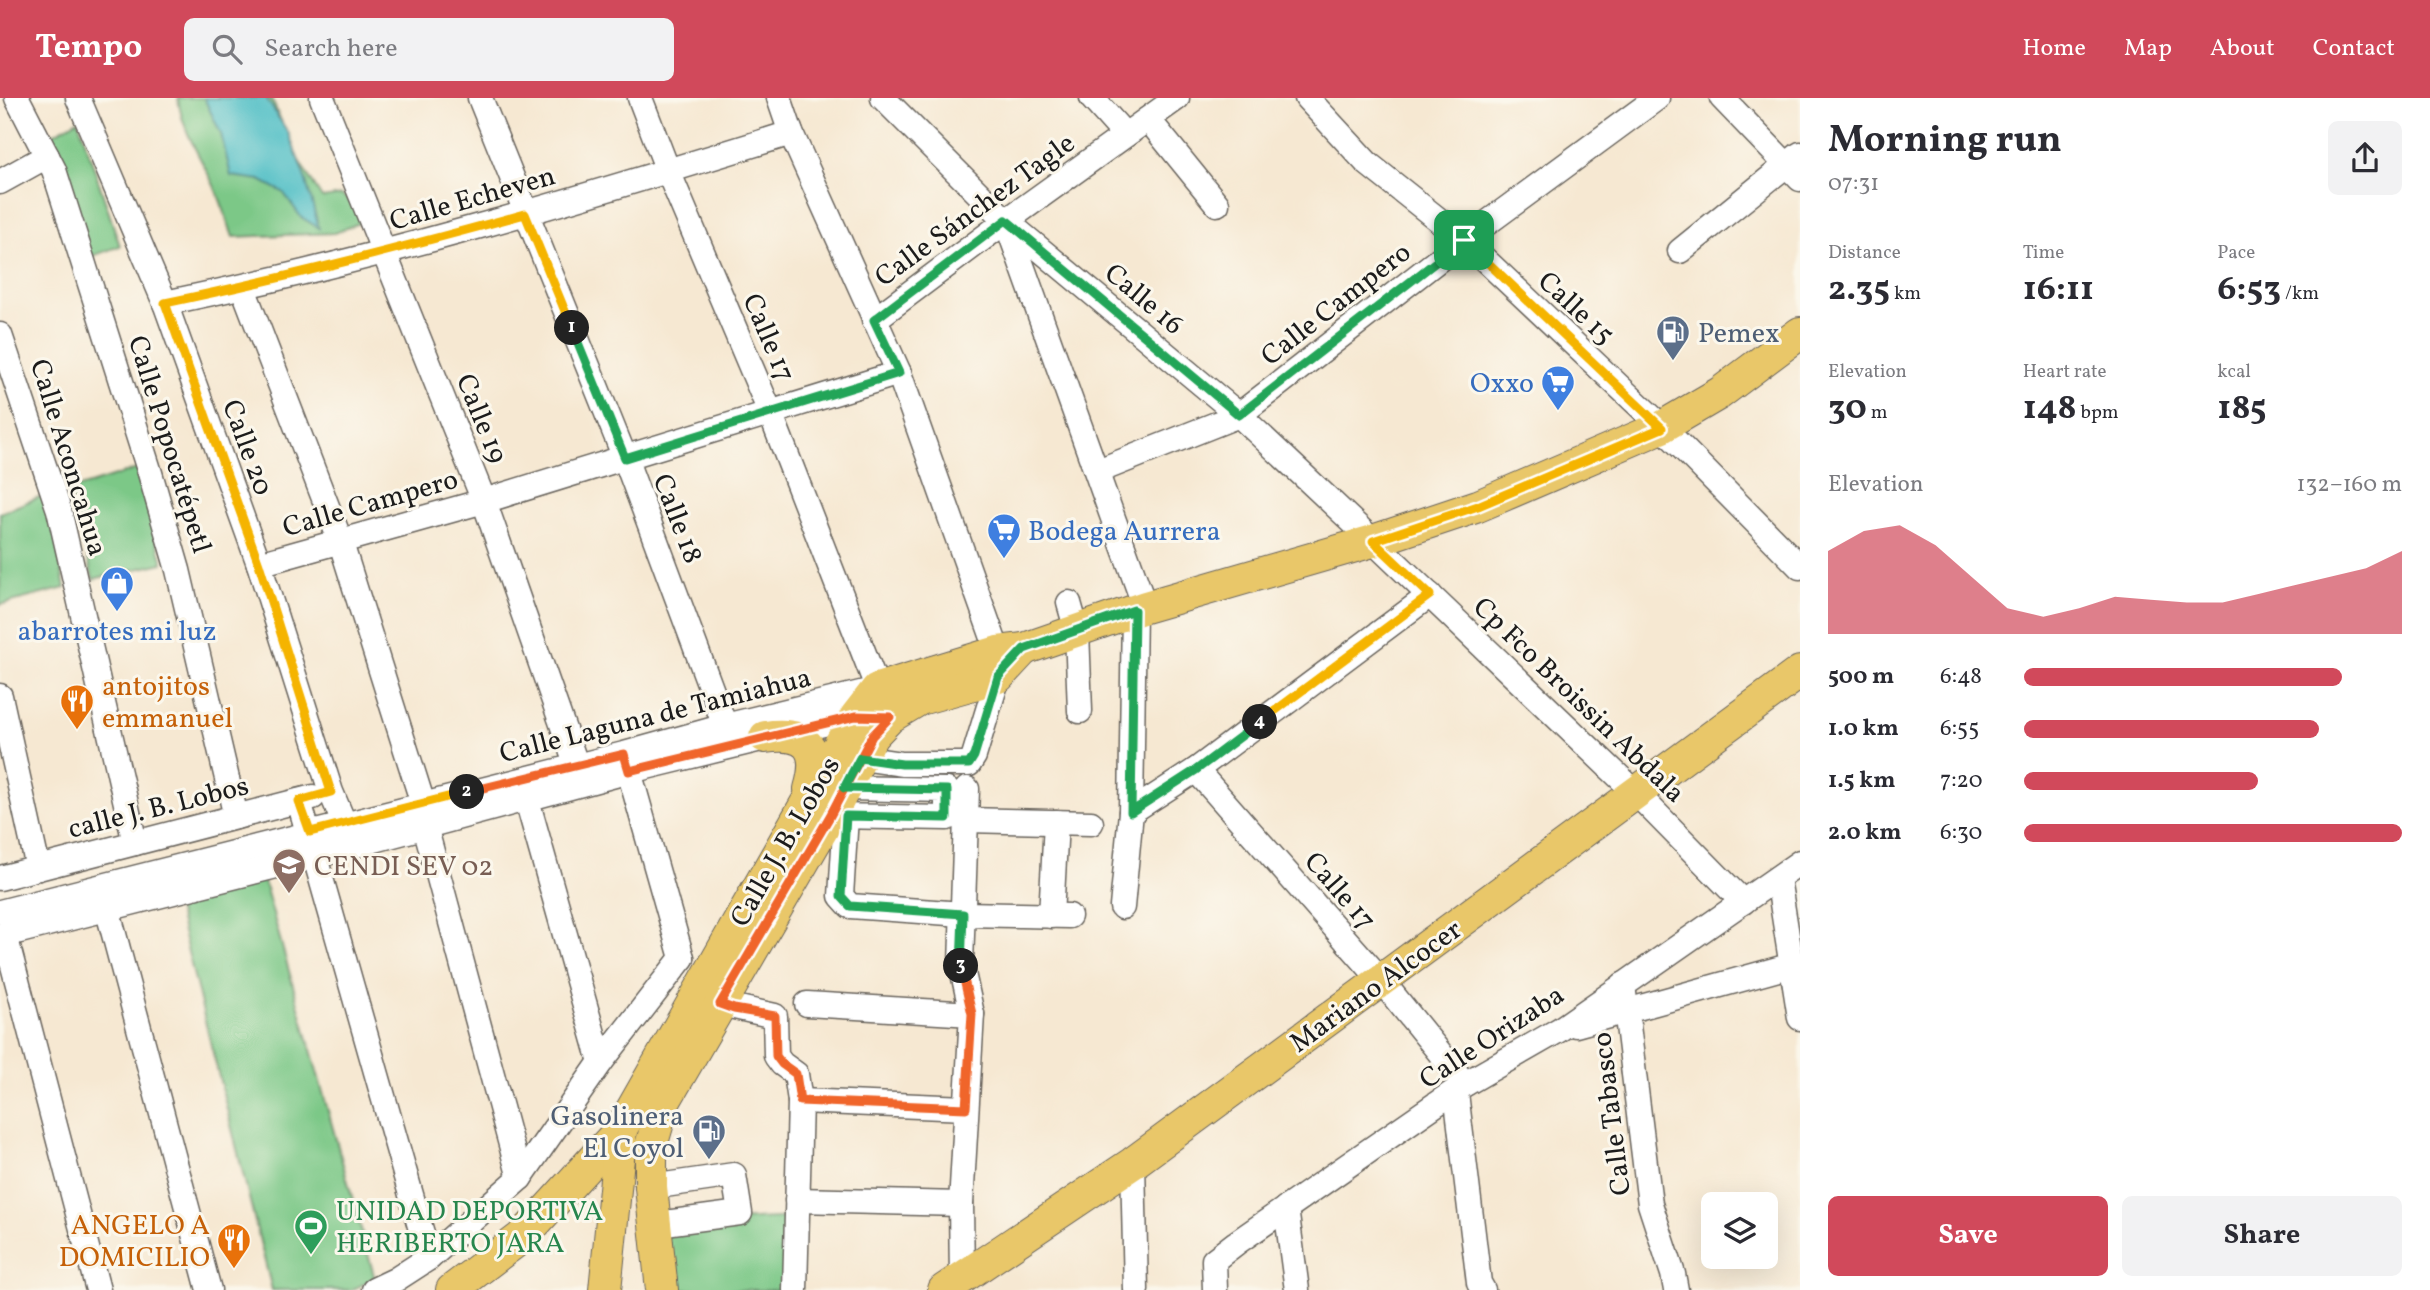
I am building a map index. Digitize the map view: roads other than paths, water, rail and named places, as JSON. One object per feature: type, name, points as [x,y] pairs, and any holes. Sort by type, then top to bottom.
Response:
[{"type":"main road","name":"Calle J. B. Lobos","points":[[662,1290],[651,1188],[651,1146],[664,1102],[872,736],[890,717],[920,699],[1007,659],[1073,617],[1140,608],[1373,541],[1478,506],[1662,428],[1720,393],[1800,333]]},
{"type":"main road","name":"Calle J. B. Lobos","points":[[621,1129],[717,959],[832,806],[856,716],[877,689],[1007,659]]},
{"type":"main road","name":"Mariano Alcocer","points":[[953,1284],[1133,1163],[1800,672]]},
{"type":"main road","points":[[765,737],[792,737],[810,746],[832,806]]},
{"type":"main road","points":[[452,1290],[523,1236],[621,1129]]},
{"type":"main road","points":[[606,1290],[621,1129]]},
{"type":"street","name":"Calle Popocatépetl","points":[[18,98],[54,170],[150,473],[178,570],[236,817]]},
{"type":"street","name":"Calle 20","points":[[78,98],[165,303],[259,564],[331,792],[344,823]]},
{"type":"street","name":"Calle 19","points":[[321,98],[484,501],[576,764]]},
{"type":"street","name":"Calle 18","points":[[480,98],[625,458],[725,726]]},
{"type":"street","name":"Calle 17","points":[[640,98],[770,412],[890,717]]},
{"type":"street","points":[[779,98],[791,133],[899,373],[1007,659],[969,764],[902,764],[860,758]]},
{"type":"street","name":"Calle 16","points":[[883,98],[1006,220],[1239,415],[1373,541]]},
{"type":"street","points":[[1092,98],[1125,135]]},
{"type":"street","name":"Calle Sánchez Tagle","points":[[874,320],[1006,220],[1177,98]]},
{"type":"street","name":"Calle 15","points":[[1307,98],[1367,163],[1464,240],[1796,557]]},
{"type":"street","name":"Calle Campero","points":[[1098,471],[1239,415],[1464,240],[1657,98]]},
{"type":"street","points":[[1681,251],[1796,166],[1722,98]]},
{"type":"street","points":[[1148,118],[1217,204]]},
{"type":"street","name":"Calle Echeven","points":[[165,303],[243,288],[384,253],[525,214],[791,133]]},
{"type":"street","points":[[0,182],[47,156]]},
{"type":"street","points":[[1006,220],[1098,471],[1140,608],[1131,812],[1122,907]]},
{"type":"street","name":"Calle 20","points":[[243,288],[340,541],[424,815],[520,1178]]},
{"type":"street","name":"Calle Aconcahua","points":[[0,335],[59,510],[135,843]]},
{"type":"street","name":"Calle Campero","points":[[259,564],[484,501],[899,373]]},
{"type":"street","name":"Cp Fco Broissin Abdala","points":[[1373,541],[1635,792],[1742,902]]},
{"type":"street","points":[[1131,812],[1196,770],[1430,595]]},
{"type":"street","points":[[1073,617],[1080,711]]},
{"type":"street","name":"Calle Laguna de Tamiahua","points":[[2,928],[107,908],[312,844],[344,823],[527,800],[725,726],[877,689]]},
{"type":"street","points":[[0,696],[38,867]]},
{"type":"street","name":"Calle Laguna de Tamiahua","points":[[2,928],[424,815],[576,764],[627,762],[765,737],[856,716],[890,717]]},
{"type":"street","points":[[627,762],[682,958]]},
{"type":"street","name":"Calle 17","points":[[1196,770],[1381,980],[1460,1088]]},
{"type":"street","points":[[953,1284],[961,1204],[972,1014],[961,964],[967,789]]},
{"type":"street","name":"calle J. B. Lobos","points":[[0,878],[331,792]]},
{"type":"street","points":[[527,800],[601,1062]]},
{"type":"street","points":[[299,801],[429,1258]]},
{"type":"street","points":[[832,806],[841,896],[850,906],[963,914],[1060,916],[1056,822]]},
{"type":"street","points":[[967,820],[1091,822]]},
{"type":"street","name":"Calle Orizaba","points":[[1215,1290],[1214,1260],[1460,1088],[1559,1030],[1800,862]]},
{"type":"street","points":[[1778,878],[1796,964],[1800,1018]]},
{"type":"street","points":[[107,908],[209,1290]]},
{"type":"street","points":[[2,928],[99,1290]]},
{"type":"street","points":[[682,958],[717,959]]},
{"type":"street","points":[[374,1290],[429,1258],[520,1178],[601,1062],[682,958]]},
{"type":"street","points":[[1559,1030],[1796,964]]},
{"type":"street","name":"Calle Tabasco","points":[[1623,985],[1650,1204],[1674,1274],[1676,1290]]},
{"type":"street","points":[[720,1004],[775,1016],[776,1056],[796,1074],[800,1101],[795,1290]]},
{"type":"street","points":[[807,1004],[972,1014]]},
{"type":"street","points":[[1460,1088],[1479,1283],[1483,1290]]},
{"type":"street","points":[[800,1101],[966,1108]]},
{"type":"street","points":[[1133,1163],[1136,1290]]},
{"type":"street","points":[[651,1188],[734,1175],[740,1213],[665,1223]]},
{"type":"street","points":[[797,1200],[961,1204]]},
{"type":"street","points":[[1286,1208],[1297,1290]]},
{"type":"water","points":[[204,98],[266,98],[289,134],[319,228],[301,217],[283,192],[260,180],[231,176],[221,134]]},
{"type":"place","name":"Pemex","points":[[1673,362]]},
{"type":"place","name":"Oxxo","points":[[1558,412]]},
{"type":"place","name":"Bodega Aurrera","points":[[1004,560]]},
{"type":"place","name":"abarrotes mi luz","points":[[117,613]]},
{"type":"place","name":"antojitos emmanuel","points":[[77,731]]},
{"type":"place","name":"CENDI SEV 02","points":[[289,895]]},
{"type":"place","name":"Gasolinera El Coyol","points":[[709,1161]]},
{"type":"place","name":"UNIDAD DEPORTIVA HERIBERTO JARA","points":[[311,1256]]},
{"type":"place","name":"ANGELO A DOMICILIO","points":[[234,1270]]}]
